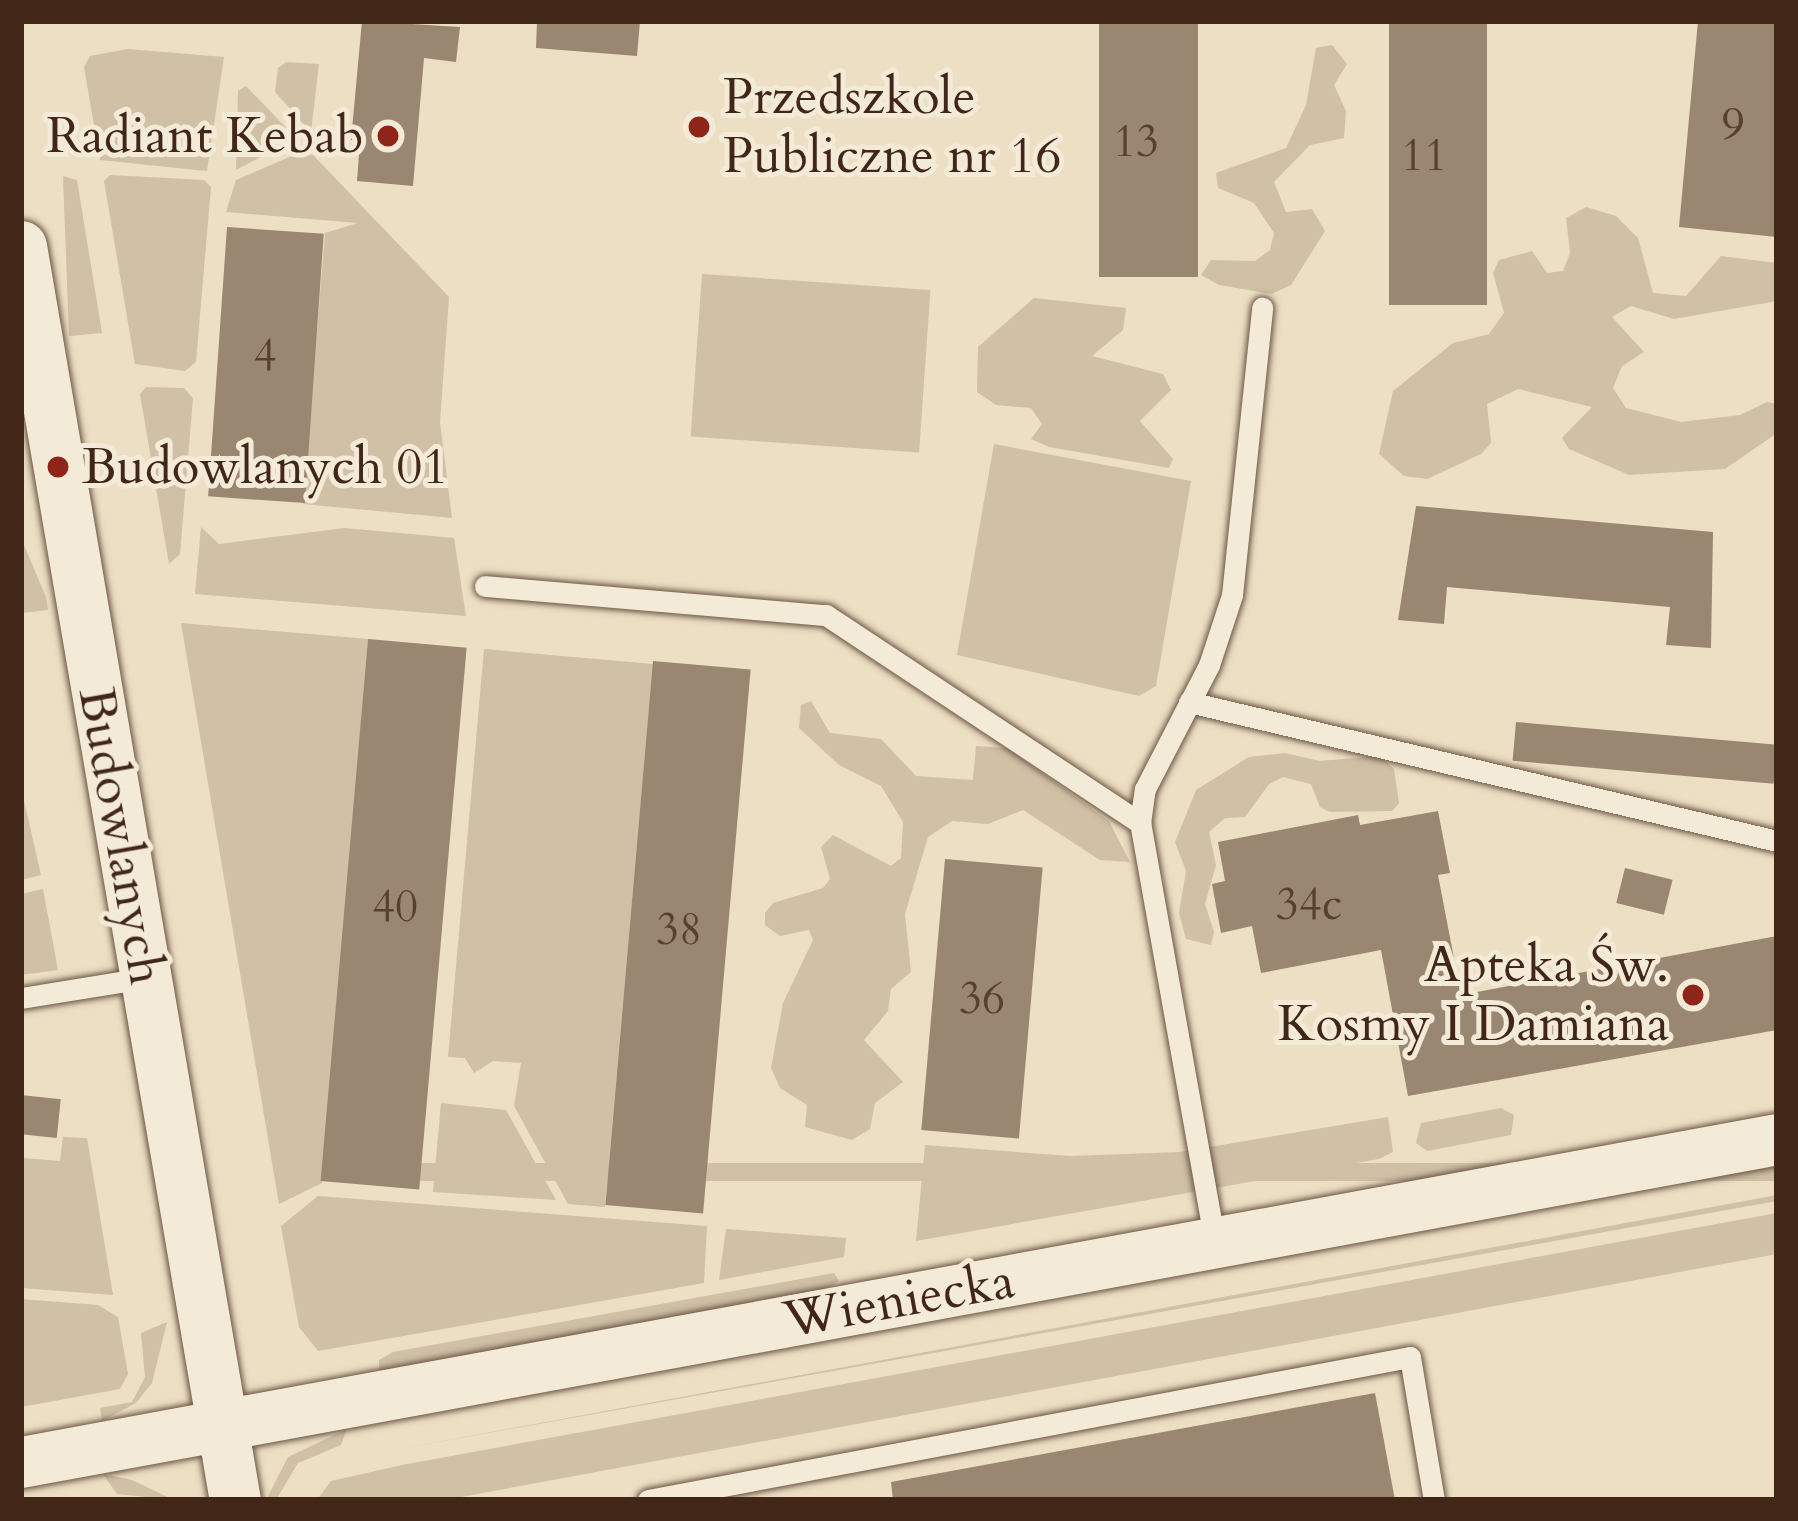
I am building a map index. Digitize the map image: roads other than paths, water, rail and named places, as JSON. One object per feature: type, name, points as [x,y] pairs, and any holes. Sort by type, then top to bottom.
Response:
[{"type":"street","name":"Budowlanych","points":[[21,246],[235,1500]]},
{"type":"street","name":"Wieniecka","points":[[21,1462],[1777,1139]]},
{"type":"lane","points":[[1215,1244],[1140,823],[1145,789],[1189,702],[1232,596],[1262,308]]},
{"type":"lane","points":[[484,586],[826,615],[1140,823]]},
{"type":"lane","points":[[1189,702],[1777,841]]},
{"type":"lane","points":[[21,998],[145,978]]},
{"type":"lane","points":[[649,1500],[1410,1357],[1434,1500]]},
{"type":"place","name":"Przedszkole Publiczne nr 16","points":[[699,127]]},
{"type":"place","name":"Radiant Kebab","points":[[388,136]]},
{"type":"place","name":"Budowlanych 01","points":[[58,467]]},
{"type":"place","name":"Apteka Św. Kosmy I Damiana","points":[[1693,995]]}]
